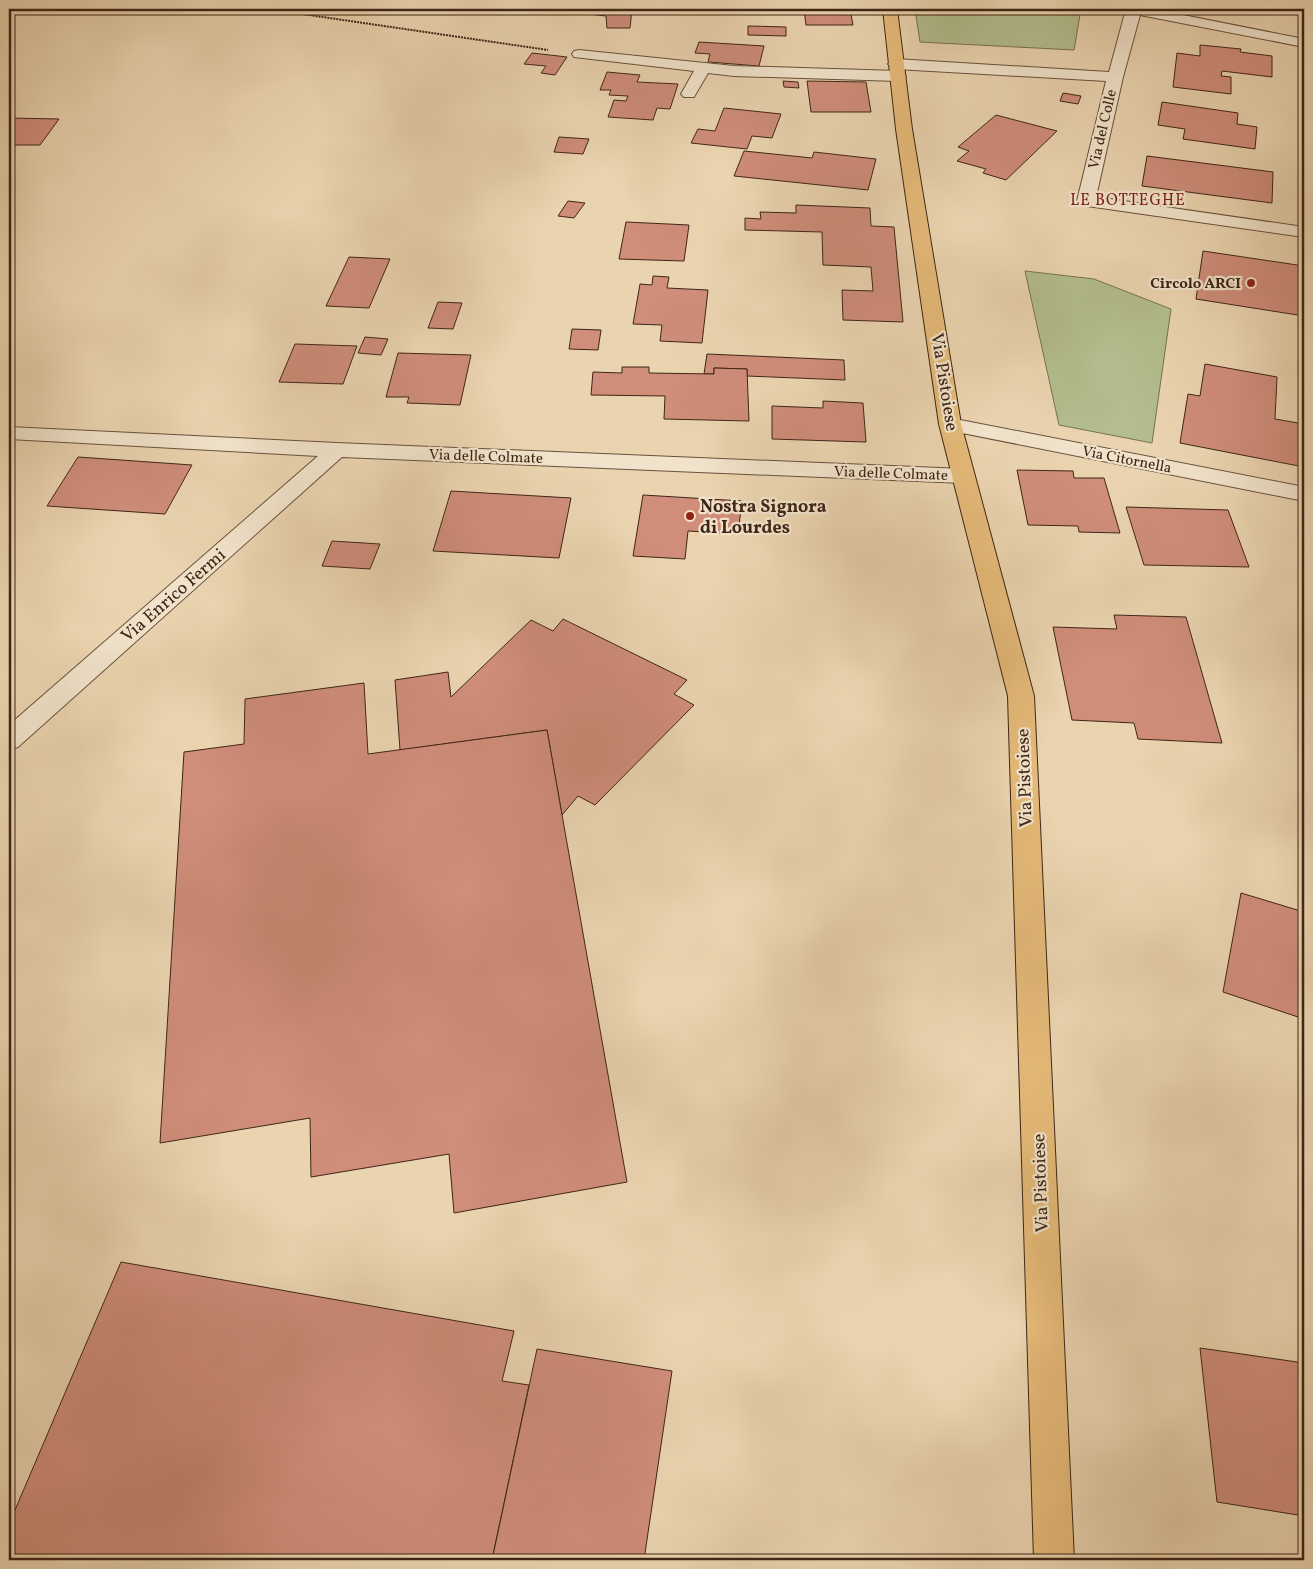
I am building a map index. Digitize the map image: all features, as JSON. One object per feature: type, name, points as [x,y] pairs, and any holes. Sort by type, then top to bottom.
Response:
[{"type":"main road","name":"Via Pistoiese","points":[[890,9],[904,129],[950,424],[1021,696],[1054,1560]]},
{"type":"street","name":"Via del Colle","points":[[1133,9],[1086,201],[1304,232]]},
{"type":"street","points":[[1133,9],[1304,42]]},
{"type":"street","name":"Via del Colle","points":[[579,54],[734,72],[897,70],[1115,77]]},
{"type":"street","points":[[690,94],[703,68]]},
{"type":"street","name":"Via Citornella","points":[[950,424],[1304,494]]},
{"type":"street","name":"Via delle Colmate","points":[[9,434],[337,450],[964,476]]},
{"type":"street","name":"Via Enrico Fermi","points":[[9,740],[337,450]]},
{"type":"path","points":[[268,9],[579,54]]},
{"type":"green space","points":[[915,9],[1081,9],[1074,50],[920,42]]},
{"type":"green space","points":[[1025,271],[1094,279],[1171,309],[1152,443],[1059,425]]},
{"type":"building","points":[[584,9],[632,9],[630,28],[607,28],[606,16],[580,13]]},
{"type":"building","points":[[648,9],[715,10],[671,10],[670,14],[647,13]]},
{"type":"building","points":[[772,9],[772,11],[715,10]]},
{"type":"building","points":[[804,9],[850,9],[853,25],[806,25]]},
{"type":"building","points":[[748,26],[786,27],[786,36],[748,35]]},
{"type":"building","points":[[699,42],[764,46],[759,66],[708,62],[710,54],[695,53]]},
{"type":"building","points":[[1200,45],[1241,49],[1240,52],[1272,56],[1272,77],[1222,71],[1221,76],[1231,77],[1231,94],[1173,87],[1177,53],[1200,56]]},
{"type":"building","points":[[532,53],[567,57],[555,75],[541,73],[546,66],[524,64]]},
{"type":"building","points":[[607,72],[640,75],[637,82],[678,84],[670,109],[657,108],[653,120],[608,117],[614,100],[626,101],[628,96],[609,95],[611,90],[600,90]]},
{"type":"building","points":[[783,81],[798,82],[799,88],[784,87]]},
{"type":"building","points":[[807,81],[866,82],[871,112],[811,112]]},
{"type":"building","points":[[1063,93],[1081,96],[1078,104],[1060,101]]},
{"type":"building","points":[[1162,102],[1238,113],[1237,124],[1257,127],[1255,149],[1183,139],[1185,129],[1158,125]]},
{"type":"building","points":[[724,108],[781,114],[772,138],[752,136],[747,149],[691,143],[698,129],[715,131]]},
{"type":"building","points":[[996,115],[1057,131],[1006,180],[983,173],[986,169],[957,161],[969,151],[958,147]]},
{"type":"building","points":[[9,118],[59,119],[40,145],[9,145]]},
{"type":"building","points":[[559,137],[589,139],[583,154],[554,152]]},
{"type":"building","points":[[744,151],[812,158],[814,152],[876,159],[868,190],[734,176]]},
{"type":"building","points":[[1147,156],[1273,172],[1272,203],[1142,186]]},
{"type":"building","points":[[568,201],[585,203],[574,218],[558,216]]},
{"type":"building","points":[[796,205],[870,208],[871,226],[894,227],[903,322],[843,320],[842,290],[873,291],[871,267],[823,265],[822,232],[745,230],[745,218],[761,219],[760,212],[796,213]]},
{"type":"building","points":[[626,222],[689,225],[684,261],[619,259]]},
{"type":"building","name":"Circolo ARCI","points":[[1203,251],[1304,266],[1304,316],[1196,299]]},
{"type":"building","points":[[349,257],[390,259],[369,308],[326,306]]},
{"type":"building","points":[[653,276],[669,277],[667,288],[708,290],[702,343],[660,341],[662,325],[633,324],[640,284],[652,285]]},
{"type":"building","points":[[438,302],[462,303],[453,329],[428,328]]},
{"type":"building","points":[[572,329],[601,330],[598,350],[569,349]]},
{"type":"building","points":[[365,337],[388,339],[381,355],[358,353]]},
{"type":"building","points":[[295,344],[357,346],[343,384],[279,382]]},
{"type":"building","points":[[398,353],[471,355],[460,405],[407,403],[409,397],[386,397]]},
{"type":"building","points":[[707,354],[844,360],[845,380],[747,376],[747,369],[714,368],[714,374],[704,374]]},
{"type":"building","points":[[1205,364],[1277,377],[1275,419],[1304,424],[1304,467],[1180,443],[1188,394],[1200,396]]},
{"type":"building","points":[[622,367],[649,367],[649,373],[714,374],[714,368],[747,369],[749,421],[664,419],[665,396],[591,395],[593,372],[622,373]]},
{"type":"building","points":[[823,401],[863,403],[866,442],[772,439],[772,406],[823,408]]},
{"type":"building","points":[[78,457],[192,465],[165,514],[47,506]]},
{"type":"building","points":[[1017,470],[1073,471],[1074,478],[1104,478],[1120,533],[1079,532],[1078,526],[1028,525]]},
{"type":"building","points":[[451,491],[571,498],[559,558],[433,551]]},
{"type":"building","name":"Nostra Signora di Lourdes","points":[[643,495],[742,501],[738,534],[688,531],[685,559],[633,556]]},
{"type":"building","points":[[1126,507],[1228,510],[1249,567],[1144,565]]},
{"type":"building","points":[[332,541],[380,544],[370,569],[322,566]]},
{"type":"building","points":[[1114,615],[1186,617],[1222,743],[1138,739],[1134,723],[1072,720],[1053,627],[1117,629]]},
{"type":"building","points":[[563,619],[687,680],[674,694],[694,705],[595,805],[578,796],[562,815],[547,730],[400,750],[395,680],[448,672],[451,697],[531,620],[553,631]]},
{"type":"building","points":[[364,683],[368,754],[547,730],[627,1182],[454,1213],[449,1154],[311,1177],[310,1118],[160,1143],[184,752],[244,744],[245,699]]},
{"type":"building","points":[[1241,893],[1304,912],[1304,1019],[1223,992]]},
{"type":"building","points":[[121,1262],[514,1331],[502,1381],[529,1385],[492,1560],[9,1560],[9,1524]]},
{"type":"building","points":[[1200,1348],[1304,1363],[1304,1516],[1217,1502]]},
{"type":"building","points":[[537,1349],[672,1371],[644,1560],[492,1560]]},
{"type":"place","name":"Circolo ARCI","points":[[1251,283]]},
{"type":"place","name":"Nostra Signora di Lourdes","points":[[690,516]]},
{"type":"district","name":"LE BOTTEGHE","points":[[1128,199]]}]
